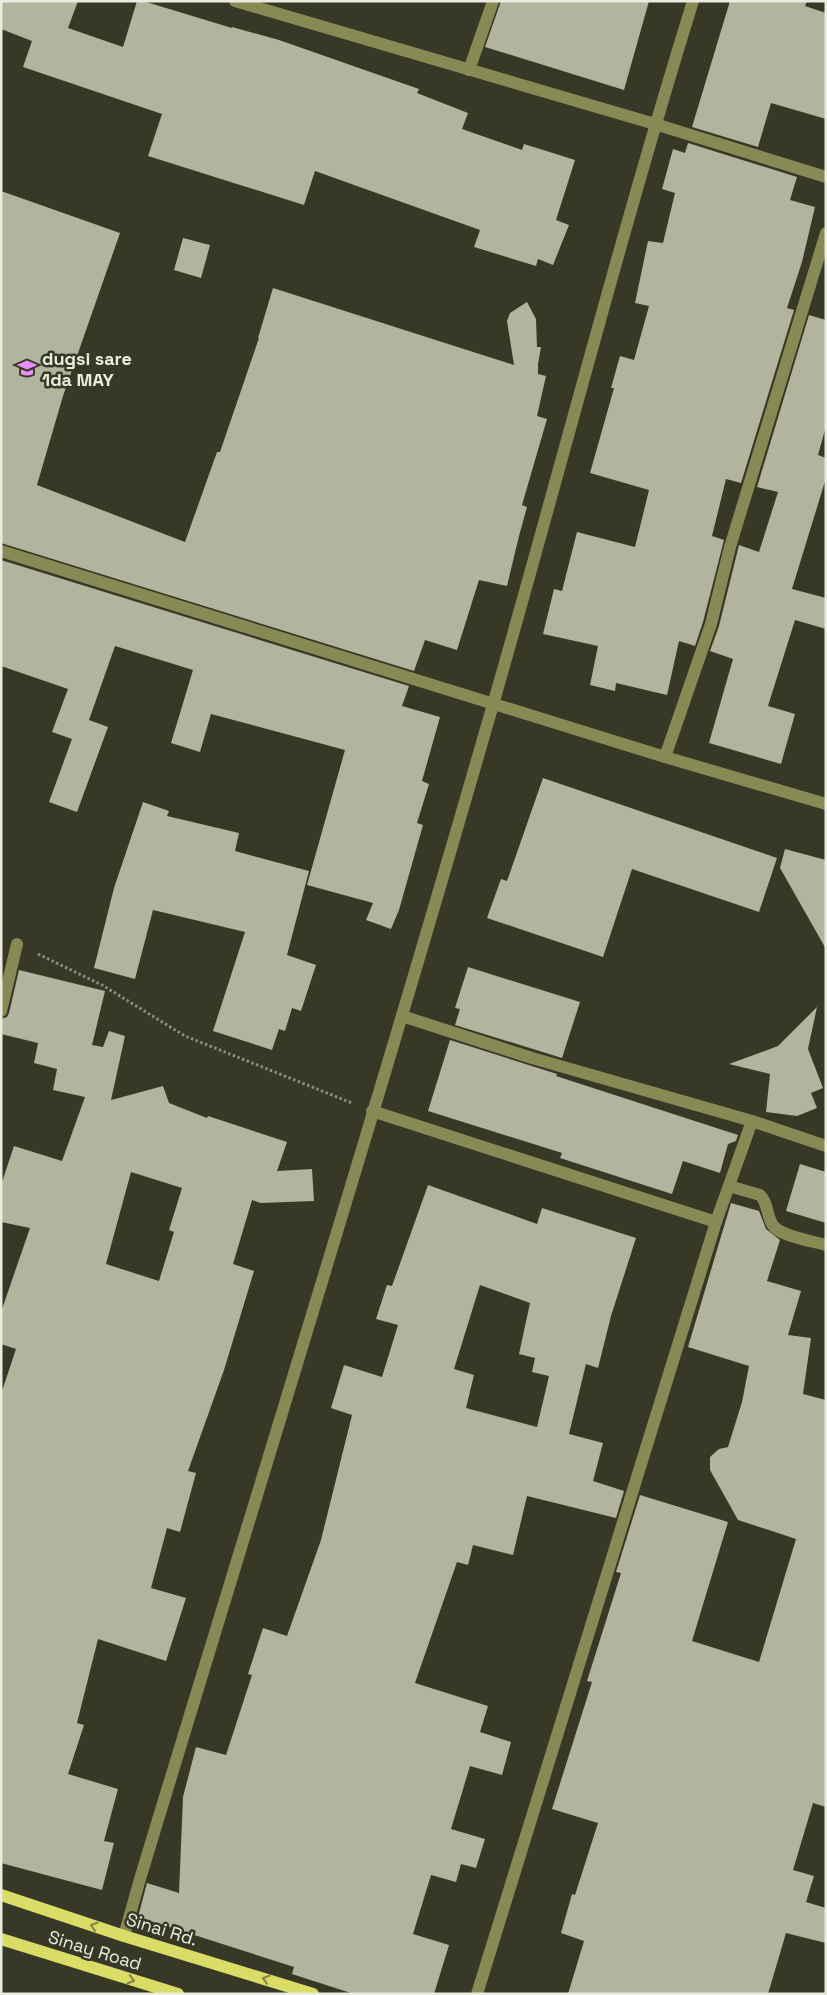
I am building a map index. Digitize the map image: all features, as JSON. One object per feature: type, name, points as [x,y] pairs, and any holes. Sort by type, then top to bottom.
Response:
[{"type":"main road","name":"Sinai Rd.","points":[[1,1895],[124,1936],[313,1994]]},
{"type":"main road","name":"Sinay Road","points":[[1,1939],[178,1994]]},
{"type":"street","points":[[235,1],[655,124],[826,177]]},
{"type":"street","points":[[469,70],[493,1]]},
{"type":"street","points":[[124,1936],[402,1016],[494,703],[655,124],[693,1]]},
{"type":"street","points":[[665,757],[711,624],[730,547],[826,233]]},
{"type":"street","points":[[1,551],[665,757],[826,804]]},
{"type":"street","points":[[1,1011],[17,944]]},
{"type":"street","points":[[402,1016],[532,1058],[752,1121],[826,1146]]},
{"type":"street","points":[[372,1111],[716,1222]]},
{"type":"street","points":[[477,1994],[716,1222],[752,1121]]},
{"type":"street","points":[[729,1186],[760,1195],[764,1198],[772,1224],[776,1229],[783,1233],[826,1245]]},
{"type":"path","points":[[17,944],[102,985],[185,1036],[372,1111]]},
{"type":"building","points":[[1,1],[78,1],[68,28],[123,47],[137,1],[143,1],[279,40],[419,89],[417,93],[468,113],[462,129],[522,150],[524,144],[575,160],[556,220],[569,225],[553,265],[538,259],[536,266],[474,247],[480,230],[315,171],[304,205],[148,156],[162,114],[23,67],[32,41],[1,29]]},
{"type":"building","points":[[501,1],[649,1],[624,90],[485,47]]},
{"type":"building","points":[[730,1],[807,1],[805,6],[826,13],[826,119],[771,103],[758,147],[692,127]]},
{"type":"building","points":[[688,143],[797,177],[790,200],[815,207],[802,262],[787,308],[794,310],[741,483],[726,479],[712,536],[724,540],[695,646],[679,641],[667,695],[616,683],[615,691],[590,685],[598,646],[543,634],[554,589],[562,591],[577,532],[635,547],[649,490],[590,473],[614,388],[611,388],[620,356],[634,360],[649,306],[635,303],[648,241],[663,243],[675,193],[662,189],[673,149],[685,153]]},
{"type":"building","points":[[1,191],[120,233],[63,396],[37,485],[185,542],[217,452],[220,452],[259,338],[273,288],[514,365],[507,321],[510,313],[527,302],[536,319],[537,347],[541,347],[538,374],[546,376],[537,416],[547,419],[522,505],[527,507],[507,586],[479,580],[457,650],[425,640],[414,671],[1,543]]},
{"type":"building","points":[[183,238],[210,245],[201,278],[174,270]]},
{"type":"building","points":[[809,315],[826,320],[826,426],[818,455],[826,458],[826,478],[792,589],[826,598],[826,629],[795,620],[768,706],[795,714],[781,764],[709,743],[733,659],[710,651],[719,626],[739,545],[759,552],[778,492],[757,487]]},
{"type":"building","points":[[1,560],[409,686],[402,706],[440,717],[422,781],[429,784],[417,823],[423,825],[399,910],[391,929],[366,920],[373,903],[307,885],[345,750],[211,714],[200,752],[171,743],[193,670],[115,646],[89,720],[108,727],[77,812],[49,802],[72,739],[52,732],[68,689],[1,666]]},
{"type":"building","points":[[543,778],[777,858],[759,912],[632,869],[603,957],[487,918],[501,879],[507,881]]},
{"type":"building","points":[[143,802],[169,811],[167,816],[239,833],[235,851],[309,871],[287,955],[316,965],[301,1011],[292,1008],[285,1031],[279,1029],[272,1050],[213,1031],[245,932],[153,910],[135,979],[94,968],[114,888]]},
{"type":"building","points":[[785,849],[826,860],[826,949],[780,868]]},
{"type":"building","points":[[468,967],[580,1002],[562,1058],[455,1025],[460,1009],[455,1008]]},
{"type":"building","points":[[19,970],[105,991],[92,1045],[103,1047],[109,1031],[125,1036],[111,1100],[163,1086],[169,1103],[207,1118],[208,1116],[287,1142],[277,1171],[312,1169],[314,1201],[261,1203],[252,1200],[233,1264],[254,1271],[224,1370],[188,1471],[196,1473],[180,1532],[167,1528],[151,1588],[186,1598],[166,1661],[98,1639],[77,1723],[84,1725],[68,1774],[118,1789],[104,1841],[114,1843],[102,1890],[1,1863],[1,1394],[16,1349],[1,1344],[1,1312],[30,1228],[1,1222],[1,1185],[14,1146],[62,1161],[85,1097],[53,1090],[57,1069],[34,1063],[38,1043],[1,1034],[1,1019],[7,1017]],"holes":[[[131,1172],[182,1188],[169,1230],[174,1232],[159,1281],[106,1264]]]},
{"type":"building","points":[[817,1007],[808,1049],[823,1088],[811,1093],[817,1108],[797,1116],[766,1112],[770,1074],[729,1064],[778,1046]]},
{"type":"building","points":[[450,1040],[738,1135],[736,1141],[728,1144],[720,1173],[683,1161],[672,1194],[560,1158],[562,1153],[428,1111]]},
{"type":"building","points":[[800,1164],[826,1172],[826,1223],[786,1211]]},
{"type":"building","points":[[428,1185],[537,1224],[542,1208],[636,1238],[611,1316],[598,1368],[586,1364],[569,1434],[603,1443],[593,1481],[624,1491],[616,1518],[527,1496],[513,1555],[473,1545],[468,1565],[457,1562],[415,1683],[488,1706],[480,1732],[511,1742],[502,1775],[470,1766],[451,1829],[485,1839],[476,1868],[461,1864],[456,1882],[431,1875],[413,1934],[449,1945],[434,1994],[354,1994],[292,1974],[294,1967],[138,1917],[147,1883],[179,1893],[183,1797],[196,1747],[226,1755],[252,1675],[248,1674],[263,1628],[287,1636],[321,1540],[352,1415],[331,1408],[344,1365],[382,1377],[398,1325],[376,1319],[387,1285],[392,1286]],"holes":[[[480,1285],[530,1303],[519,1354],[535,1358],[532,1372],[549,1376],[537,1427],[466,1408],[474,1375],[454,1369]]]},
{"type":"building","points":[[731,1203],[759,1211],[766,1229],[780,1240],[767,1281],[801,1291],[788,1335],[811,1338],[803,1394],[826,1400],[826,1807],[813,1803],[793,1870],[814,1876],[806,1902],[826,1908],[826,1943],[786,1933],[768,1994],[568,1994],[584,1941],[561,1933],[572,1894],[575,1895],[598,1823],[552,1809],[592,1682],[587,1681],[621,1573],[616,1572],[640,1495],[728,1522],[692,1641],[759,1662],[796,1539],[738,1520],[710,1470],[710,1457],[719,1449],[728,1447],[742,1402],[749,1366],[688,1347]]},
{"type":"place","name":"dugsi sare 1da MAY","points":[[27,368]]}]
